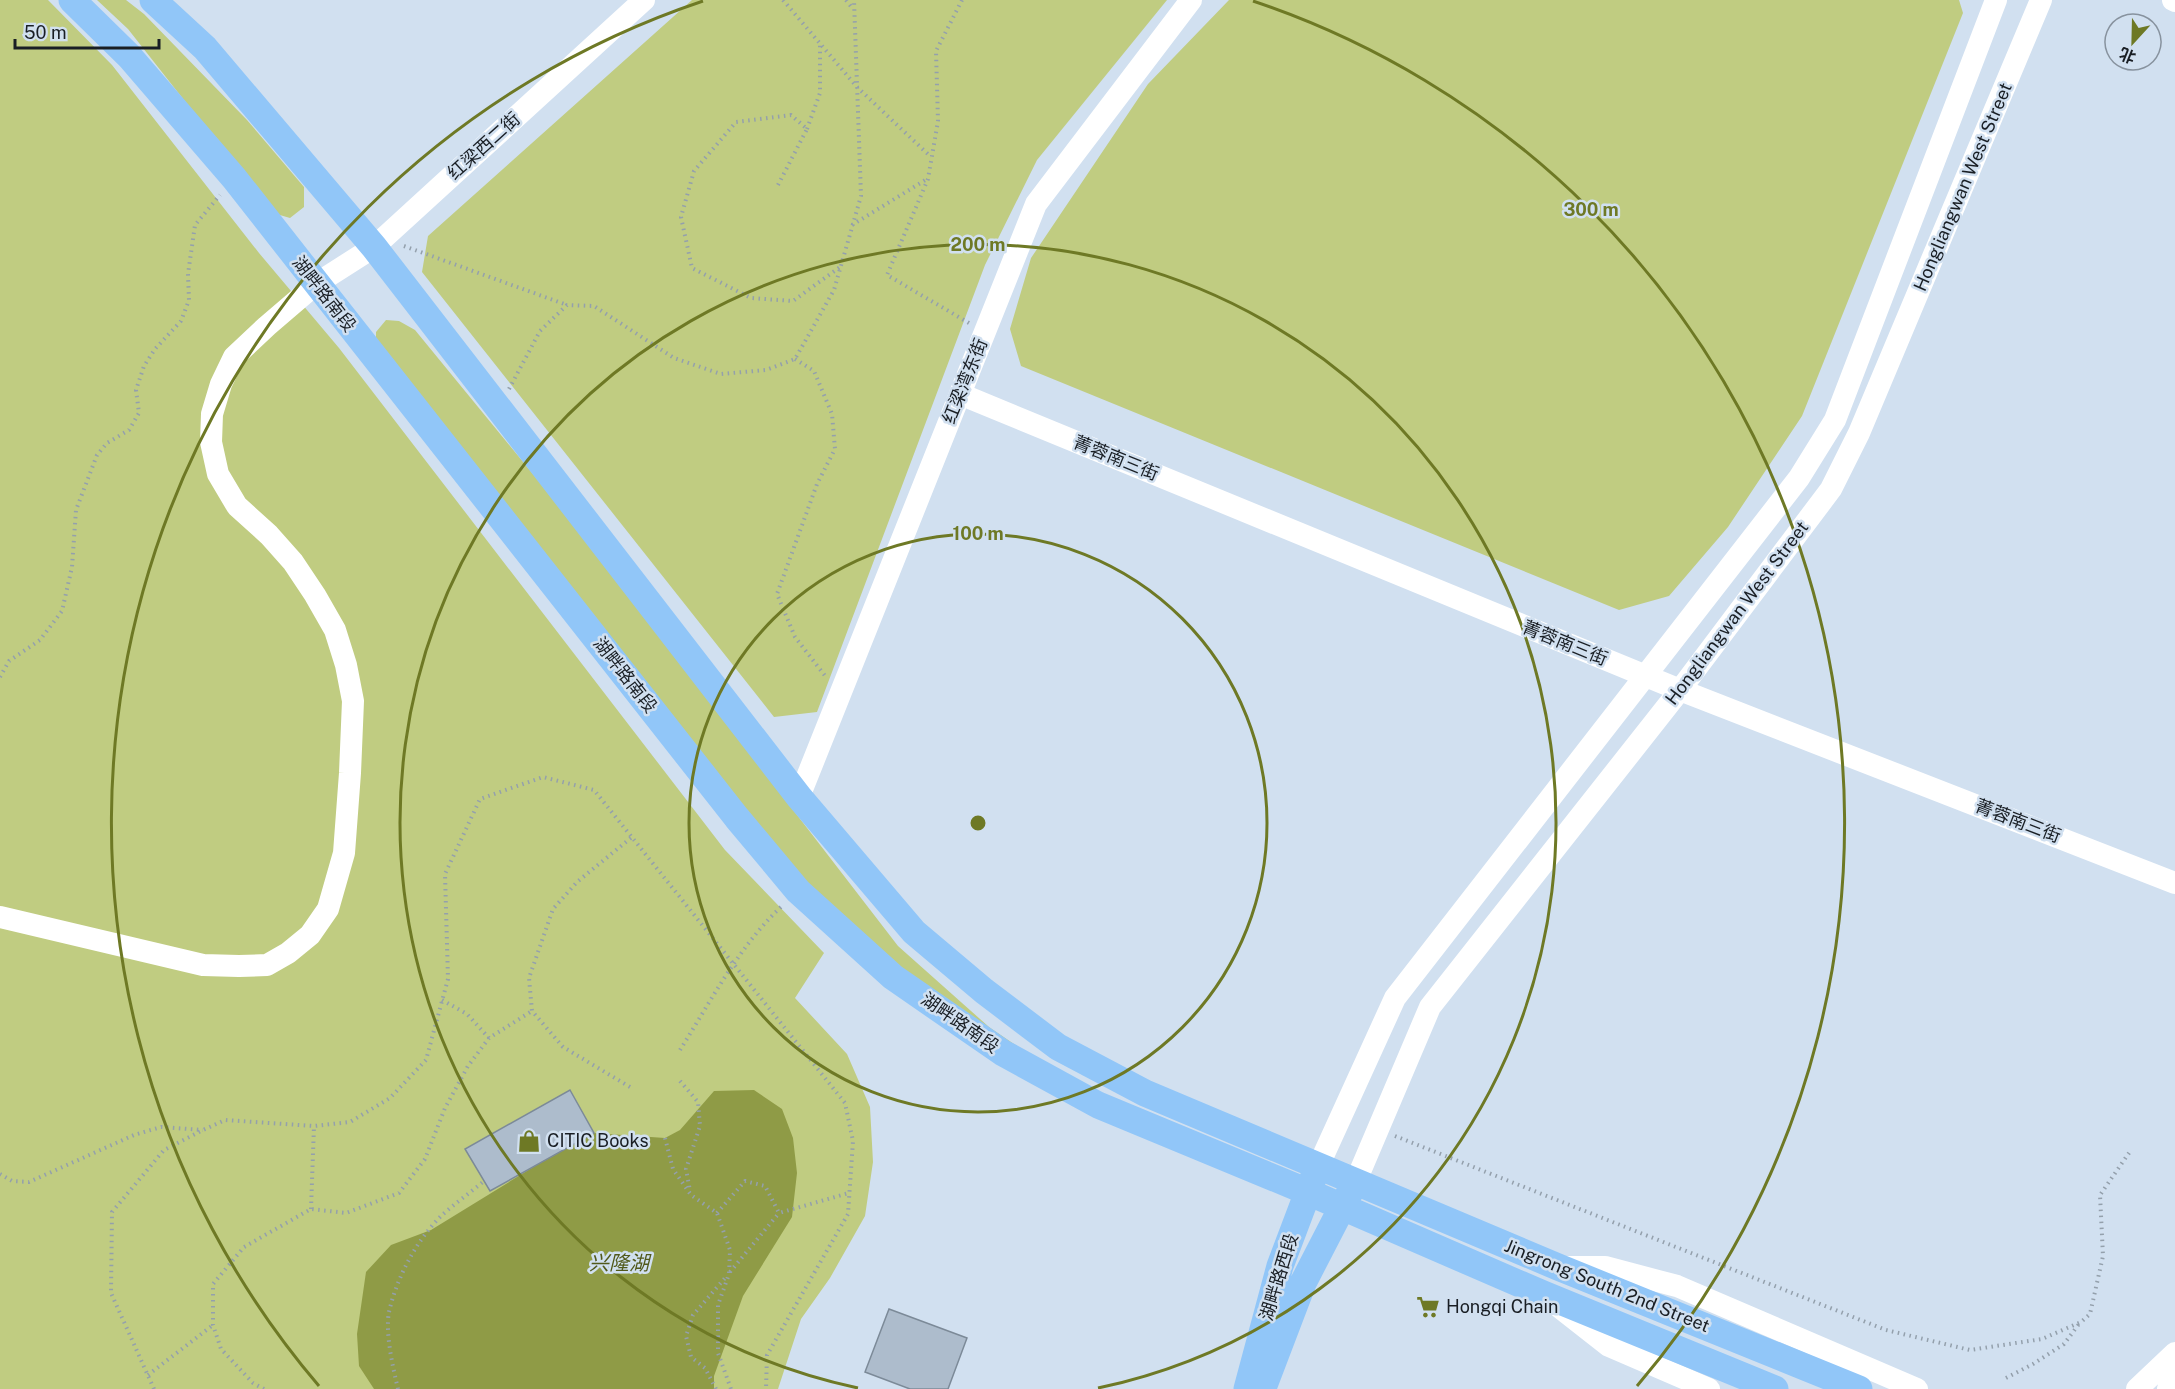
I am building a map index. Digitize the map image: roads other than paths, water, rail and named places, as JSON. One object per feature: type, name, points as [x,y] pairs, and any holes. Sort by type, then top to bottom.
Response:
[{"type":"main road","name":"湖畔路南段","points":[[72,0],[129,56],[234,178],[737,818],[798,891],[893,977],[1003,1053],[1098,1105],[1308,1192]]},
{"type":"main road","points":[[153,0],[205,48],[378,243],[499,408],[799,797],[914,932],[984,991],[1058,1047],[1145,1093],[1356,1181]]},
{"type":"main road","name":"湖畔路西段","points":[[1247,1389],[1280,1266],[1318,1167]]},
{"type":"main road","name":"湖畔路西段","points":[[1263,1389],[1303,1282],[1356,1181]]},
{"type":"main road","name":"Jingrong South 2nd Street","points":[[1356,1181],[1558,1267],[1859,1389]]},
{"type":"main road","name":"Jingrong South 2nd Street","points":[[1308,1192],[1543,1294],[1775,1389]]},
{"type":"street","name":"红梁西二街","points":[[0,917],[203,964],[267,965],[288,953],[310,935],[328,909],[344,853],[353,701],[346,665],[335,630],[293,562],[269,535],[237,506],[218,474],[211,442],[212,414],[221,384],[234,357],[267,326],[316,284],[378,243],[644,0]]},
{"type":"street","name":"红梁湾东街","points":[[799,797],[1036,204],[1191,0]]},
{"type":"street","name":"Hongliangwan West Street","points":[[1318,1167],[1395,998],[1799,478],[1835,420],[1996,0]]},
{"type":"street","name":"Hongliangwan West Street","points":[[1356,1181],[1430,1007],[1680,690],[1831,489],[1859,432],[2042,0]]},
{"type":"street","name":"菁蓉南三街","points":[[960,394],[1645,676],[2175,883]]},
{"type":"street","points":[[1558,1267],[1605,1267],[1677,1286],[1917,1389]]},
{"type":"street","points":[[1543,1294],[1609,1346],[1709,1389]]},
{"type":"street","points":[[2137,1389],[2175,1353]]},
{"type":"street","points":[[2168,1389],[2175,1371]]},
{"type":"water","name":"兴隆湖","points":[[754,1090],[782,1109],[793,1138],[797,1173],[792,1217],[743,1296],[714,1376],[714,1389],[374,1389],[359,1366],[357,1334],[366,1272],[391,1245],[431,1230],[535,1166],[594,1133],[665,1138],[680,1130],[714,1091]]},
{"type":"place","name":"CITIC Books","points":[[529,1141]]},
{"type":"place","name":"Hongqi Chain","points":[[1428,1307]]}]
